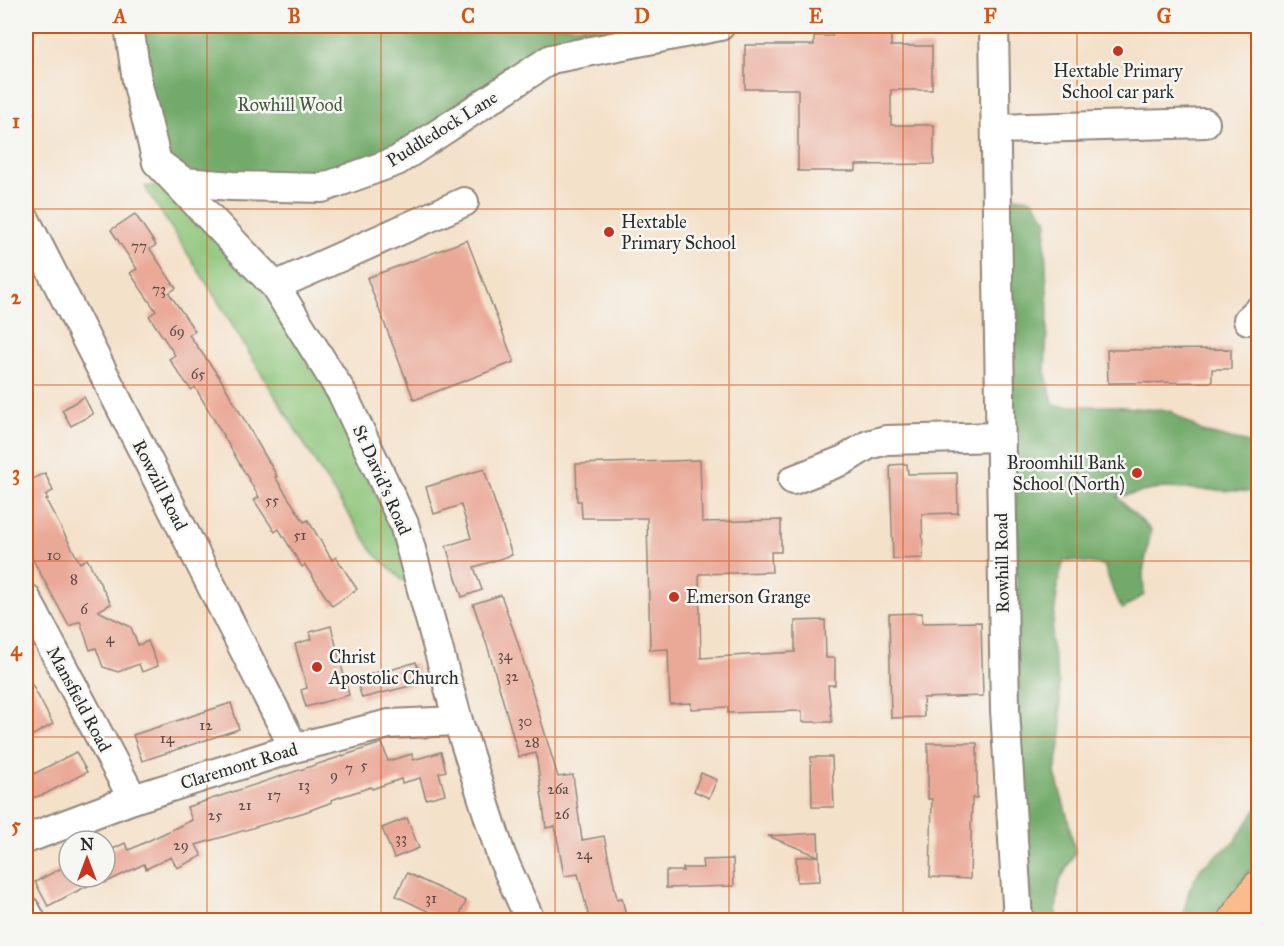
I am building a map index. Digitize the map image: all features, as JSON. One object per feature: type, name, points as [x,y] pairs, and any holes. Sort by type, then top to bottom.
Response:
[{"type":"main road","points":[[1234,921],[1258,888]]},
{"type":"street","points":[[129,26],[137,81],[157,162]]},
{"type":"street","name":"Puddledock Lane","points":[[157,162],[184,182],[232,186],[322,188],[397,161],[551,59],[720,26]]},
{"type":"street","name":"Rowhill Road","points":[[994,26],[1005,710],[1018,921]]},
{"type":"street","points":[[996,129],[1205,123]]},
{"type":"street","name":"St David's Road","points":[[157,162],[275,286],[342,393],[404,524],[458,720],[501,855],[530,921]]},
{"type":"street","points":[[275,286],[464,202]]},
{"type":"street","name":"Rowzill Road","points":[[26,221],[294,748]]},
{"type":"street","points":[[793,480],[844,460],[868,445],[886,440],[1000,437]]},
{"type":"street","name":"Mansfield Road","points":[[26,598],[133,799]]},
{"type":"street","name":"Claremont Road","points":[[26,839],[133,799],[294,748],[390,724],[458,720]]},
{"type":"street","points":[[26,911],[32,921]]},
{"type":"green space","name":"Rowhill Wood","points":[[131,26],[711,26],[551,58],[395,160],[321,186],[231,183],[161,161]]},
{"type":"green space","points":[[175,182],[275,287],[421,587],[402,580],[374,553],[329,485],[214,295],[145,187]]},
{"type":"green space","points":[[1005,196],[1032,199],[1047,221],[1045,242],[1048,313],[1045,371],[1054,406],[1113,406],[1170,411],[1203,432],[1258,445],[1258,492],[1163,488],[1117,497],[1151,530],[1143,572],[1144,595],[1122,609],[1104,565],[1064,560],[1059,578],[1051,640],[1059,685],[1062,734],[1055,773],[1075,852],[1059,883],[1056,914],[1060,920],[1031,920],[1017,694],[1017,532]]},
{"type":"green space","points":[[1258,807],[1258,861],[1213,920],[1182,920],[1189,890],[1201,868],[1234,842]]},
{"type":"building","points":[[891,26],[891,46],[932,46],[932,90],[891,90],[891,125],[934,125],[934,164],[856,165],[856,171],[798,171],[798,89],[745,89],[745,45],[814,45],[814,36],[833,36],[832,27]]},
{"type":"building","points":[[135,214],[156,245],[150,249],[176,288],[169,293],[195,331],[189,335],[220,378],[277,476],[275,477],[304,522],[308,520],[332,560],[336,557],[357,589],[332,606],[305,565],[302,567],[279,529],[275,532],[254,500],[259,497],[195,387],[191,390],[169,359],[175,355],[149,316],[156,311],[130,273],[137,269],[111,230]]},
{"type":"building","points":[[467,240],[514,362],[414,400],[367,278]]},
{"type":"building","points":[[1231,349],[1231,369],[1212,369],[1212,382],[1108,383],[1107,350]]},
{"type":"building","points":[[84,397],[93,414],[71,426],[62,410]]},
{"type":"building","name":"Emerson Grange","points":[[700,460],[702,522],[781,520],[781,552],[771,552],[772,572],[699,574],[701,658],[795,652],[795,621],[825,620],[826,658],[835,658],[835,685],[828,685],[832,722],[802,722],[802,711],[728,713],[728,707],[691,709],[691,703],[670,704],[668,649],[650,650],[647,518],[582,518],[581,501],[577,501],[576,464]]},
{"type":"building","points":[[907,464],[908,474],[957,473],[958,513],[922,514],[923,558],[893,559],[890,465]]},
{"type":"building","points":[[484,469],[512,555],[474,567],[482,590],[462,597],[446,546],[471,538],[461,505],[434,514],[426,487]]},
{"type":"building","points":[[45,473],[53,491],[45,495],[48,499],[46,500],[80,563],[87,559],[111,604],[98,611],[131,627],[138,645],[148,641],[158,666],[142,672],[139,664],[118,672],[103,667],[96,648],[90,650],[80,621],[69,626],[26,547],[26,482]]},
{"type":"building","points":[[501,595],[517,640],[558,777],[573,775],[582,840],[604,836],[617,899],[622,898],[627,921],[590,921],[578,874],[564,876],[555,826],[546,828],[536,753],[519,757],[473,604]]},
{"type":"building","points":[[922,613],[922,623],[981,622],[983,696],[923,698],[924,717],[891,718],[889,614]]},
{"type":"building","name":"Christ Apostolic Church","points":[[331,626],[349,695],[306,707],[301,690],[307,688],[295,644],[312,639],[310,632]]},
{"type":"building","points":[[416,662],[422,681],[418,684],[362,698],[356,678]]},
{"type":"building","points":[[26,673],[53,724],[26,739]]},
{"type":"building","points":[[231,703],[239,729],[142,761],[133,735]]},
{"type":"building","points":[[382,743],[388,761],[412,754],[413,760],[441,752],[446,771],[439,773],[445,794],[426,799],[420,778],[402,783],[401,779],[331,800],[332,802],[305,812],[196,845],[202,856],[177,868],[171,857],[146,869],[144,864],[117,877],[117,847],[125,843],[129,850],[192,820],[187,807]]},
{"type":"building","points":[[928,743],[977,743],[977,798],[972,798],[970,879],[930,877],[932,799],[928,799]]},
{"type":"building","points":[[76,752],[87,772],[45,794],[26,800],[26,778]]},
{"type":"building","points":[[811,757],[832,757],[834,807],[812,807]]},
{"type":"building","points":[[701,773],[717,780],[709,798],[694,791]]},
{"type":"building","points":[[407,818],[419,848],[394,858],[382,828]]},
{"type":"building","points":[[818,833],[820,881],[797,882],[796,857],[818,856],[768,836]]},
{"type":"building","points":[[733,859],[734,886],[666,888],[666,871],[703,868],[702,860]]},
{"type":"building","points":[[57,870],[57,889],[81,889],[48,906],[35,882]]},
{"type":"building","points":[[407,873],[466,901],[457,921],[448,921],[396,896]]},
{"type":"place","name":"Hextable Primary School car park","points":[[1118,51]]},
{"type":"place","name":"Hextable Primary School","points":[[609,232]]},
{"type":"place","name":"Broomhill Bank School (North)","points":[[1137,473]]},
{"type":"place","name":"Emerson Grange","points":[[674,597]]},
{"type":"place","name":"Christ Apostolic Church","points":[[317,667]]}]
